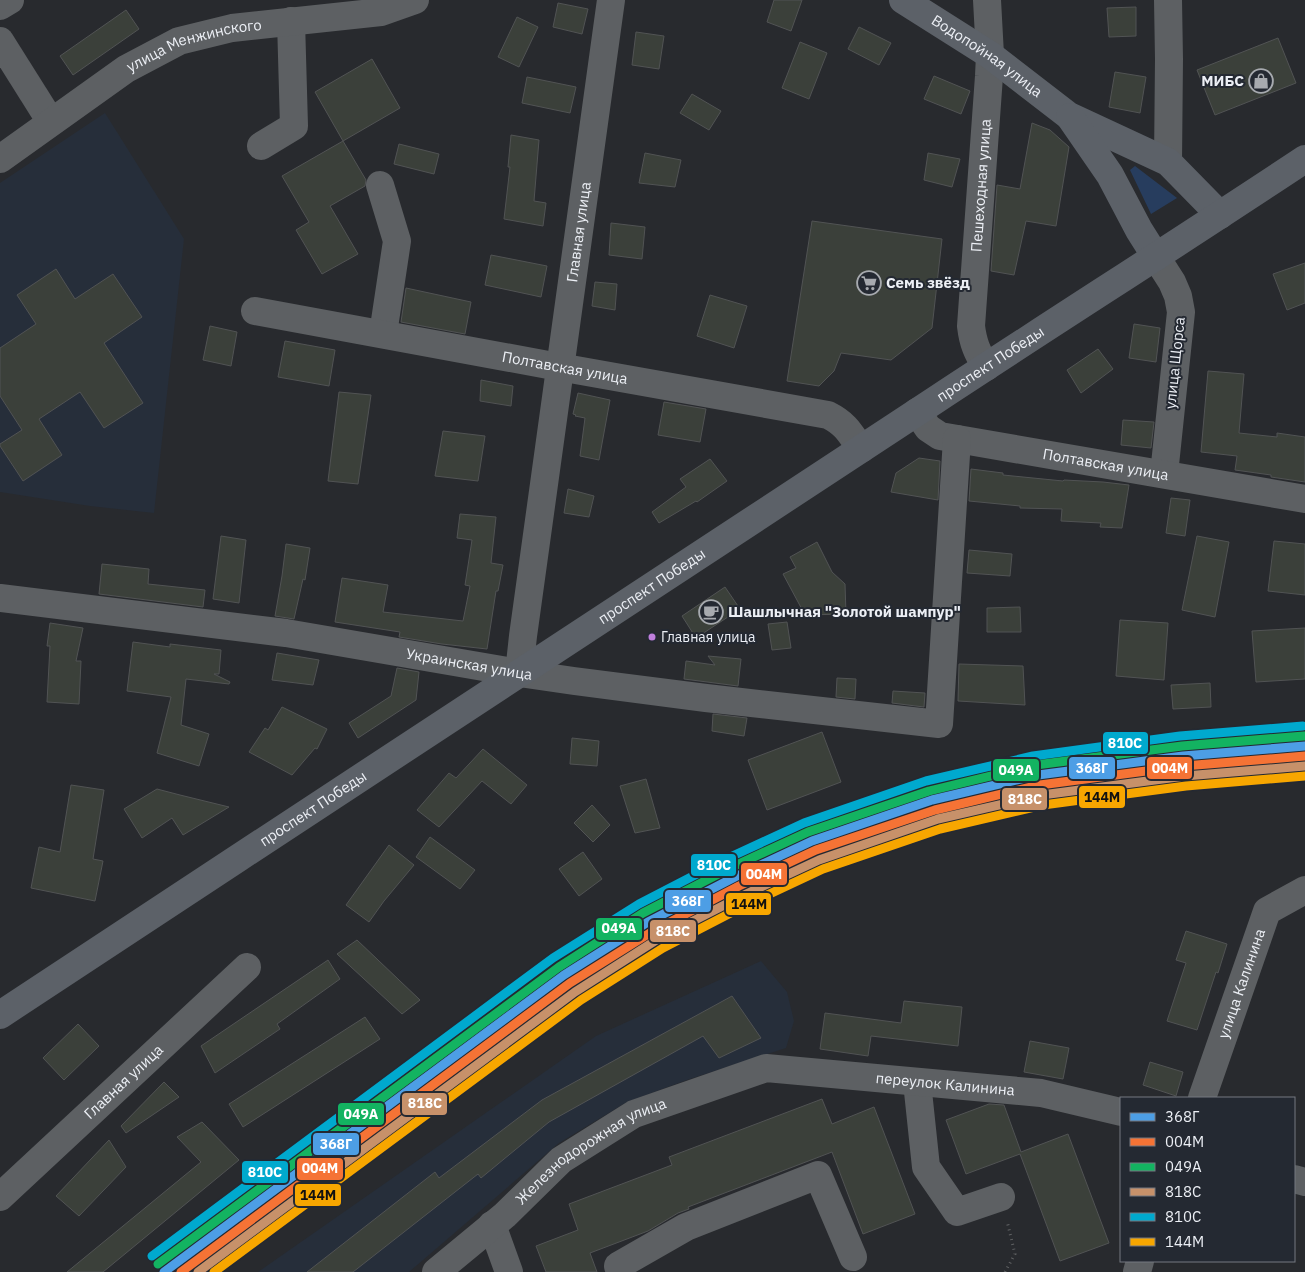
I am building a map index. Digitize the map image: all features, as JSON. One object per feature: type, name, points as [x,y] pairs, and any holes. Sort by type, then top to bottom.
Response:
[{"type":"main road","name":"Водопойная улица","points":[[903,0],[990,55],[1069,116],[1168,162],[1220,215]]},
{"type":"main road","name":"Водопойная улица","points":[[1069,116],[1110,175],[1139,230],[1156,257]]},
{"type":"main road","name":"проспект Победы","points":[[0,1015],[1305,158]]},
{"type":"street","points":[[0,6],[10,0]]},
{"type":"street","name":"улица Менжинского","points":[[0,159],[126,69],[180,42],[232,28],[291,21],[337,9],[381,12],[415,0]]},
{"type":"street","name":"Главная улица","points":[[520,673],[524,629],[559,367],[611,0]]},
{"type":"street","name":"Пешеходная улица","points":[[986,367],[973,342],[971,326],[990,55],[987,0]]},
{"type":"street","points":[[1168,0],[1168,162]]},
{"type":"street","points":[[261,146],[294,126],[291,21]]},
{"type":"street","points":[[0,41],[52,122]]},
{"type":"street","points":[[380,185],[397,241],[383,334]]},
{"type":"street","name":"улица Щорса","points":[[1156,257],[1172,282],[1178,296],[1180,312],[1164,474]]},
{"type":"street","name":"Полтавская улица","points":[[255,310],[828,415],[839,420],[846,427],[861,449]]},
{"type":"street","name":"Полтавская улица","points":[[916,412],[928,428],[940,436],[1305,499]]},
{"type":"street","name":"Украинская улица","points":[[0,598],[286,633],[520,673],[706,698],[939,724],[958,439]]},
{"type":"street","name":"улица Калинина","points":[[1202,1097],[1267,911],[1305,890]]},
{"type":"street","name":"Главная улица","points":[[0,1196],[247,967]]},
{"type":"street","name":"переулок Калинина","points":[[766,1068],[1041,1094],[1120,1112]]},
{"type":"street","name":"Железнодорожная улица","points":[[436,1272],[505,1215],[561,1160],[634,1114],[766,1068]]},
{"type":"street","points":[[917,1082],[926,1166],[957,1212],[1001,1197]]},
{"type":"street","points":[[620,1272],[618,1266],[686,1227],[818,1175],[854,1256]]},
{"type":"street","points":[[492,1225],[509,1272]]},
{"type":"path","points":[[1001,1197],[1015,1254],[1005,1272]]},
{"type":"shaded area","points":[[105,113],[184,239],[154,513],[90,506],[0,492],[0,183]]},
{"type":"shaded area","points":[[1135,166],[1177,198],[1151,214],[1130,170]]},
{"type":"shaded area","points":[[761,961],[787,992],[794,1021],[786,1048],[687,1080],[627,1102],[559,1143],[409,1272],[258,1272],[596,1036]]},
{"type":"building","points":[[774,0],[802,0],[791,31],[767,22]]},
{"type":"building","points":[[558,3],[588,9],[582,34],[553,27]]},
{"type":"building","points":[[1136,7],[1136,36],[1109,37],[1107,8]]},
{"type":"building","points":[[126,10],[139,29],[73,75],[60,56]]},
{"type":"building","points":[[517,17],[538,27],[519,67],[498,57]]},
{"type":"building","points":[[859,27],[891,43],[879,65],[848,49]]},
{"type":"building","points":[[636,32],[664,36],[659,69],[632,65]]},
{"type":"building","points":[[1278,38],[1296,83],[1215,115],[1197,70]]},
{"type":"building","points":[[800,42],[827,53],[809,99],[782,88]]},
{"type":"building","points":[[372,59],[400,108],[343,141],[315,92]]},
{"type":"building","points":[[1115,72],[1146,77],[1140,113],[1109,107]]},
{"type":"building","points":[[934,76],[970,91],[961,114],[924,99]]},
{"type":"building","points":[[527,77],[576,87],[570,113],[522,103]]},
{"type":"building","points":[[692,94],[721,111],[709,130],[680,113]]},
{"type":"building","points":[[1032,123],[1050,130],[1069,147],[1056,226],[1026,221],[1014,275],[991,271],[997,185],[1020,189]]},
{"type":"building","points":[[511,135],[539,140],[534,201],[546,203],[543,226],[504,219],[510,167],[508,167]]},
{"type":"building","points":[[343,141],[366,180],[365,186],[330,206],[358,254],[322,274],[296,230],[309,222],[282,176]]},
{"type":"building","points":[[399,144],[439,154],[434,174],[394,164]]},
{"type":"building","points":[[645,153],[681,160],[675,187],[639,183]]},
{"type":"building","points":[[928,153],[960,159],[952,187],[924,180]]},
{"type":"building","name":"Семь звёзд","points":[[812,221],[942,239],[932,328],[891,360],[841,353],[834,371],[819,386],[787,381]]},
{"type":"building","points":[[611,223],[645,227],[642,259],[609,255]]},
{"type":"building","points":[[491,255],[547,266],[541,297],[485,285]]},
{"type":"building","points":[[1305,263],[1305,303],[1287,310],[1273,274]]},
{"type":"building","points":[[56,269],[75,299],[113,274],[142,317],[104,343],[143,403],[104,428],[80,392],[39,419],[62,455],[23,481],[0,446],[0,444],[22,430],[0,396],[0,348],[36,324],[17,295]]},
{"type":"building","points":[[595,282],[617,284],[615,310],[592,306]]},
{"type":"building","points":[[406,288],[471,302],[465,334],[401,322]]},
{"type":"building","points":[[710,295],[747,306],[734,348],[697,336]]},
{"type":"building","points":[[1134,324],[1160,328],[1156,362],[1129,358]]},
{"type":"building","points":[[210,326],[237,332],[231,366],[203,360]]},
{"type":"building","points":[[285,341],[335,350],[329,386],[278,377]]},
{"type":"building","points":[[1098,349],[1113,369],[1081,393],[1067,370]]},
{"type":"building","points":[[1208,371],[1244,374],[1239,433],[1277,437],[1277,433],[1305,437],[1305,482],[1235,470],[1237,456],[1201,452]]},
{"type":"building","points":[[481,380],[513,386],[511,406],[480,401]]},
{"type":"building","points":[[339,392],[371,395],[358,484],[328,481]]},
{"type":"building","points":[[578,393],[610,400],[599,460],[580,456],[585,418],[573,414]]},
{"type":"building","points":[[664,402],[706,409],[700,442],[658,435]]},
{"type":"building","points":[[1123,420],[1154,422],[1151,448],[1121,445]]},
{"type":"building","points":[[443,431],[485,436],[478,481],[435,476]]},
{"type":"building","points":[[919,458],[940,461],[938,500],[891,492],[896,473]]},
{"type":"building","points":[[710,459],[727,481],[697,502],[659,523],[652,512],[686,487],[680,479]]},
{"type":"building","points":[[971,469],[1003,473],[1003,475],[1129,485],[1122,528],[1100,527],[1101,523],[1061,521],[1062,509],[1020,508],[1020,506],[969,501]]},
{"type":"building","points":[[568,489],[594,496],[589,517],[564,513]]},
{"type":"building","points":[[1171,498],[1190,500],[1185,536],[1166,533]]},
{"type":"building","points":[[460,514],[496,517],[491,563],[503,565],[498,591],[496,591],[487,649],[399,637],[400,632],[335,622],[342,578],[388,585],[383,612],[463,621],[470,586],[465,585],[472,540],[457,538]]},
{"type":"building","points":[[221,536],[246,540],[239,603],[213,599]]},
{"type":"building","points":[[1197,536],[1229,542],[1215,617],[1182,610]]},
{"type":"building","points":[[1274,541],[1305,544],[1305,595],[1268,591]]},
{"type":"building","points":[[817,542],[832,572],[845,584],[846,614],[805,615],[783,574],[796,568],[790,557]]},
{"type":"building","points":[[286,544],[310,548],[305,580],[303,579],[294,619],[275,616]]},
{"type":"building","points":[[969,550],[1012,554],[1010,576],[967,573]]},
{"type":"building","points":[[102,564],[149,569],[148,584],[205,590],[203,607],[99,594]]},
{"type":"building","name":"Шашлычная \"Золотой шампур\"","points":[[725,587],[740,609],[696,638],[682,616]]},
{"type":"building","points":[[1020,607],[1021,632],[987,632],[987,608]]},
{"type":"building","points":[[1120,620],[1168,623],[1164,680],[1116,676]]},
{"type":"building","points":[[787,622],[791,648],[772,650],[768,624]]},
{"type":"building","points":[[50,623],[83,628],[76,661],[81,661],[79,704],[47,702],[50,646],[47,646]]},
{"type":"building","points":[[1305,628],[1305,679],[1256,682],[1252,631]]},
{"type":"building","points":[[133,642],[170,647],[170,644],[221,650],[219,674],[214,674],[230,682],[229,684],[186,679],[181,725],[209,734],[199,766],[157,753],[171,697],[127,691]]},
{"type":"building","points":[[277,653],[319,660],[313,685],[272,680]]},
{"type":"building","points":[[708,656],[741,659],[738,686],[684,679],[686,661],[715,665]]},
{"type":"building","points":[[959,664],[1023,666],[1025,705],[958,701]]},
{"type":"building","points":[[397,668],[419,672],[416,700],[358,738],[349,723],[391,696]]},
{"type":"building","points":[[837,678],[856,679],[855,699],[836,697]]},
{"type":"building","points":[[1210,683],[1211,707],[1173,709],[1171,685]]},
{"type":"building","points":[[893,691],[925,693],[924,707],[892,703]]},
{"type":"building","points":[[282,707],[327,729],[317,749],[315,748],[292,775],[249,752],[265,728],[268,730]]},
{"type":"building","points":[[713,714],[747,718],[744,736],[712,731]]},
{"type":"building","points":[[822,732],[841,782],[767,810],[748,760]]},
{"type":"building","points":[[572,738],[599,741],[597,766],[570,764]]},
{"type":"building","points":[[483,749],[527,785],[511,804],[482,781],[439,827],[417,810],[449,773],[456,778]]},
{"type":"building","points":[[646,779],[660,828],[635,833],[620,786]]},
{"type":"building","points":[[71,785],[104,790],[93,859],[103,861],[95,901],[31,888],[39,847],[60,852]]},
{"type":"building","points":[[157,789],[229,807],[183,835],[172,818],[142,838],[124,809]]},
{"type":"building","points":[[592,805],[610,825],[593,842],[574,823]]},
{"type":"building","points":[[430,837],[475,870],[460,889],[416,857]]},
{"type":"building","points":[[389,845],[414,865],[369,922],[346,905]]},
{"type":"building","points":[[583,852],[602,879],[579,896],[559,869]]},
{"type":"building","points":[[1186,931],[1227,944],[1197,1030],[1167,1021],[1186,963],[1176,960]]},
{"type":"building","points":[[357,940],[420,1000],[402,1014],[337,954]]},
{"type":"building","points":[[328,960],[340,979],[277,1024],[280,1029],[215,1073],[201,1046]]},
{"type":"building","points":[[732,996],[761,1038],[719,1058],[703,1036],[549,1122],[481,1178],[478,1174],[353,1272],[307,1272],[435,1172],[439,1178],[542,1100]]},
{"type":"building","points":[[904,1001],[962,1007],[958,1046],[871,1036],[868,1056],[820,1049],[825,1013],[901,1023]]},
{"type":"building","points":[[365,1017],[380,1039],[243,1127],[229,1104]]},
{"type":"building","points":[[78,1024],[99,1046],[64,1080],[43,1058]]},
{"type":"building","points":[[1030,1041],[1069,1048],[1063,1079],[1024,1072]]},
{"type":"building","points":[[1150,1062],[1183,1072],[1176,1096],[1143,1085]]},
{"type":"building","points":[[164,1082],[179,1097],[126,1133],[121,1126]]},
{"type":"building","points":[[822,1099],[832,1124],[874,1107],[915,1214],[863,1234],[832,1152],[688,1207],[689,1209],[678,1213],[648,1231],[590,1253],[597,1272],[546,1272],[536,1246],[578,1230],[569,1204],[672,1165],[669,1157]]},
{"type":"building","points":[[989,1104],[1004,1105],[1021,1152],[1068,1134],[1109,1243],[1060,1261],[1020,1154],[966,1174],[946,1120]]},
{"type":"building","points":[[202,1122],[239,1160],[103,1272],[67,1272],[201,1162],[177,1137]]},
{"type":"building","points":[[109,1140],[126,1167],[79,1216],[56,1196]]},
{"type":"transit line","name":"810С","points":[[152,1256],[553,958],[639,904],[726,859],[804,823],[926,781],[1033,756],[1180,736],[1303,726]]},
{"type":"transit line","name":"049А","points":[[158,1264],[559,967],[643,913],[730,868],[808,832],[929,791],[1036,765],[1182,746],[1304,736]]},
{"type":"transit line","name":"368Г","points":[[164,1272],[564,975],[648,922],[735,877],[812,841],[932,800],[1038,775],[1183,756],[1305,746]]},
{"type":"transit line","name":"004М","points":[[181,1272],[570,983],[653,931],[739,886],[816,850],[935,810],[1040,785],[1184,766],[1305,756]]},
{"type":"transit line","name":"818С","points":[[198,1272],[575,992],[658,939],[744,895],[819,860],[938,819],[1042,795],[1185,776],[1305,766]]},
{"type":"transit line","name":"144М","points":[[214,1272],[581,1000],[663,948],[748,904],[823,869],[940,829],[1043,805],[1186,786],[1305,776]]},
{"type":"place","name":"МИБС","points":[[1261,81]]},
{"type":"place","name":"Семь звёзд","points":[[869,283]]},
{"type":"place","name":"Шашлычная \"Золотой шампур\"","points":[[711,612]]},
{"type":"place","name":"Главная улица","points":[[652,637]]}]
